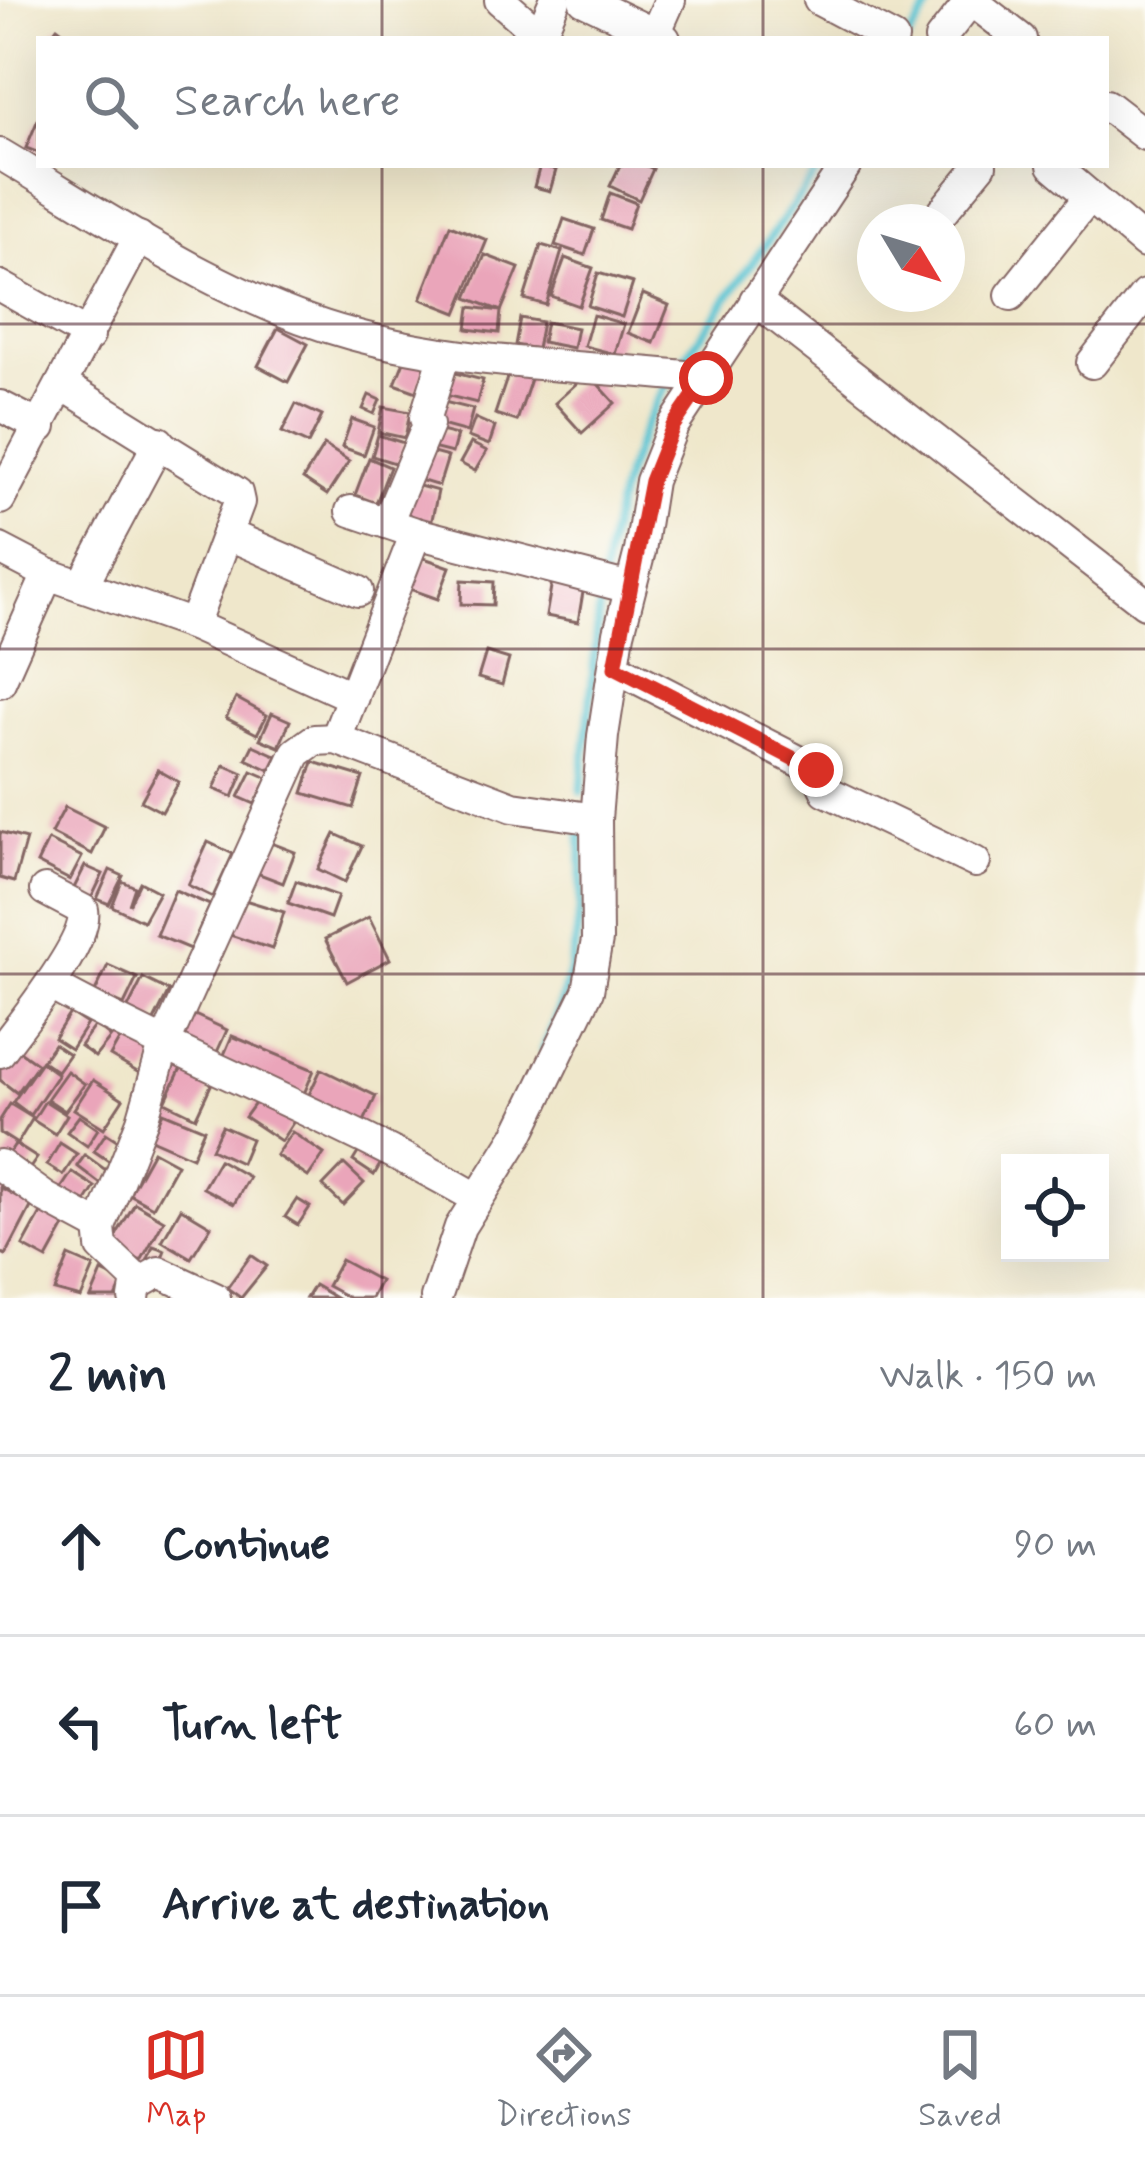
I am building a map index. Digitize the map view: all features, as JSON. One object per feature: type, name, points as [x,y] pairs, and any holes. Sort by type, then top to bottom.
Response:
[{"type":"street","points":[[500,0],[541,36]]},
{"type":"street","points":[[542,36],[555,0]]},
{"type":"street","points":[[584,0],[658,36]]},
{"type":"street","points":[[660,36],[670,0]]},
{"type":"street","points":[[819,0],[886,36]]},
{"type":"street","points":[[942,36],[971,0],[1017,36]]},
{"type":"street","points":[[1109,107],[1145,135]]},
{"type":"street","points":[[0,154],[226,284],[351,334],[446,354],[706,378]]},
{"type":"street","points":[[436,1298],[468,1193],[518,1135],[588,991],[597,940],[596,819],[615,667],[613,584],[659,455],[673,426],[844,168]]},
{"type":"street","points":[[949,204],[979,168]]},
{"type":"street","points":[[1057,168],[1145,243]]},
{"type":"street","points":[[1011,295],[1090,196]]},
{"type":"street","points":[[0,499],[139,237]]},
{"type":"street","points":[[0,286],[88,336]]},
{"type":"street","points":[[1092,363],[1145,295]]},
{"type":"street","points":[[755,300],[1145,603]]},
{"type":"street","points":[[336,740],[402,528],[428,425],[425,418],[446,354]]},
{"type":"street","points":[[63,385],[237,493],[239,502],[193,625]]},
{"type":"street","points":[[0,406],[41,428]]},
{"type":"street","points":[[82,586],[159,442]]},
{"type":"street","points":[[351,511],[613,584]]},
{"type":"street","points":[[227,533],[358,591]]},
{"type":"street","points":[[0,549],[48,574],[193,625],[352,697]]},
{"type":"street","points":[[0,682],[48,574]]},
{"type":"street","points":[[615,667],[816,770],[826,790],[975,862]]},
{"type":"street","points":[[136,1291],[133,1273],[102,1247],[100,1227],[142,1121],[164,1045],[292,758],[314,740],[336,740],[513,807],[596,819]]},
{"type":"street","points":[[0,1052],[50,985],[86,917],[83,910],[45,890]]},
{"type":"street","points":[[50,985],[468,1193]]},
{"type":"street","points":[[0,1165],[46,1198],[100,1227]]},
{"type":"street","points":[[136,1291],[159,1272],[214,1298]]},
{"type":"building","points":[[36,124],[36,152],[26,148]]},
{"type":"building","points":[[539,168],[556,170],[550,191],[534,187]]},
{"type":"building","points":[[619,168],[653,169],[639,200],[610,186]]},
{"type":"building","points":[[610,193],[636,203],[627,229],[601,220]]},
{"type":"building","points":[[564,219],[594,229],[585,255],[555,245]]},
{"type":"building","points":[[450,225],[487,240],[457,313],[421,299]]},
{"type":"building","points":[[541,245],[562,251],[546,305],[524,299]]},
{"type":"building","points":[[485,255],[519,268],[501,311],[467,298]]},
{"type":"building","points":[[565,258],[593,268],[579,306],[551,296]]},
{"type":"building","points":[[598,273],[633,283],[622,317],[588,306]]},
{"type":"building","points":[[643,294],[669,305],[654,343],[628,333]]},
{"type":"building","points":[[470,307],[501,311],[499,333],[467,329]]},
{"type":"building","points":[[593,315],[624,324],[615,354],[584,346]]},
{"type":"building","points":[[520,318],[542,322],[537,349],[515,345]]},
{"type":"building","points":[[546,322],[577,328],[573,348],[542,342]]},
{"type":"building","points":[[278,328],[308,344],[288,382],[258,366]]},
{"type":"building","points":[[407,354],[428,362],[417,392],[395,384]]},
{"type":"building","points":[[510,369],[532,376],[517,421],[495,414]]},
{"type":"building","points":[[451,372],[483,380],[477,403],[445,395]]},
{"type":"building","points":[[588,373],[615,403],[582,433],[555,403]]},
{"type":"building","points":[[369,395],[380,400],[374,414],[363,409]]},
{"type":"building","points":[[436,400],[473,409],[467,432],[430,422]]},
{"type":"building","points":[[296,404],[322,416],[308,444],[282,432]]},
{"type":"building","points":[[383,407],[410,412],[405,438],[378,432]]},
{"type":"building","points":[[475,418],[495,427],[489,445],[468,437]]},
{"type":"building","points":[[352,419],[374,427],[364,455],[342,447]]},
{"type":"building","points":[[432,429],[457,435],[452,453],[428,447]]},
{"type":"building","points":[[378,435],[404,443],[398,464],[372,456]]},
{"type":"building","points":[[471,443],[487,451],[475,471],[460,463]]},
{"type":"building","points":[[324,445],[349,461],[327,495],[303,479]]},
{"type":"building","points":[[422,450],[448,457],[439,486],[413,478]]},
{"type":"building","points":[[369,458],[390,467],[376,503],[355,495]]},
{"type":"building","points":[[408,483],[438,491],[431,524],[400,517]]},
{"type":"building","points":[[421,557],[450,567],[438,599],[410,589]]},
{"type":"building","points":[[462,580],[494,582],[493,605],[461,604]]},
{"type":"building","points":[[552,581],[584,586],[578,622],[546,616]]},
{"type":"building","points":[[486,652],[509,659],[502,685],[478,678]]},
{"type":"building","points":[[236,698],[267,715],[257,734],[226,718]]},
{"type":"building","points":[[272,713],[290,721],[279,747],[260,739]]},
{"type":"building","points":[[253,745],[277,756],[270,770],[246,759]]},
{"type":"building","points":[[313,762],[363,777],[353,808],[303,793]]},
{"type":"building","points":[[224,765],[243,773],[233,797],[214,789]]},
{"type":"building","points":[[158,770],[179,782],[162,812],[141,801]]},
{"type":"building","points":[[252,771],[268,778],[255,804],[239,797]]},
{"type":"building","points":[[65,807],[105,827],[92,854],[51,833]]},
{"type":"building","points":[[0,832],[26,839],[14,882],[0,878]]},
{"type":"building","points":[[335,834],[362,846],[345,882],[318,869]]},
{"type":"building","points":[[48,840],[82,857],[70,880],[37,863]]},
{"type":"building","points":[[266,841],[295,852],[283,883],[254,872]]},
{"type":"building","points":[[208,842],[233,854],[213,897],[188,885]]},
{"type":"building","points":[[85,866],[103,874],[91,899],[73,890]]},
{"type":"building","points":[[110,870],[123,876],[109,904],[97,899]]},
{"type":"building","points":[[122,881],[135,887],[129,905],[140,882],[159,892],[143,921],[112,906]]},
{"type":"building","points":[[296,881],[338,896],[330,918],[288,903]]},
{"type":"building","points":[[175,890],[210,905],[190,949],[156,935]]},
{"type":"building","points":[[238,898],[284,912],[272,949],[227,934]]},
{"type":"building","points":[[369,917],[390,959],[347,982],[325,939]]},
{"type":"building","points":[[108,965],[137,978],[124,1005],[95,992]]},
{"type":"building","points":[[143,978],[169,991],[152,1025],[126,1012]]},
{"type":"building","points":[[184,1010],[227,1030],[212,1063],[169,1043]]},
{"type":"building","points":[[70,1013],[87,1024],[71,1049],[54,1038]]},
{"type":"building","points":[[95,1025],[111,1037],[95,1057],[80,1046]]},
{"type":"building","points":[[123,1033],[159,1055],[146,1077],[110,1056]]},
{"type":"building","points":[[232,1036],[314,1070],[303,1096],[221,1062]]},
{"type":"building","points":[[54,1044],[69,1054],[57,1071],[42,1061]]},
{"type":"building","points":[[14,1047],[38,1064],[17,1093],[0,1080],[0,1067]]},
{"type":"building","points":[[41,1062],[58,1074],[30,1115],[13,1102]]},
{"type":"building","points":[[181,1068],[212,1083],[196,1117],[165,1102]]},
{"type":"building","points":[[321,1069],[376,1096],[361,1128],[306,1101]]},
{"type":"building","points":[[67,1071],[85,1084],[65,1111],[47,1099]]},
{"type":"building","points":[[93,1080],[123,1099],[104,1128],[74,1109]]},
{"type":"building","points":[[264,1091],[298,1115],[281,1141],[245,1117]]},
{"type":"building","points":[[45,1101],[67,1115],[55,1134],[33,1120]]},
{"type":"building","points":[[10,1104],[33,1118],[17,1144],[0,1133],[0,1120]]},
{"type":"building","points":[[163,1112],[204,1129],[192,1157],[151,1139]]},
{"type":"building","points":[[79,1116],[98,1129],[87,1146],[67,1132]]},
{"type":"building","points":[[222,1126],[251,1139],[241,1163],[211,1149]]},
{"type":"building","points":[[292,1132],[324,1154],[308,1177],[276,1155]]},
{"type":"building","points":[[106,1133],[126,1146],[113,1164],[94,1151]]},
{"type":"building","points":[[60,1143],[77,1154],[63,1175],[47,1165]]},
{"type":"building","points":[[364,1143],[385,1156],[374,1175],[353,1161]]},
{"type":"building","points":[[15,1144],[37,1158],[23,1178],[2,1164]]},
{"type":"building","points":[[153,1151],[177,1164],[153,1207],[129,1194]]},
{"type":"building","points":[[85,1155],[110,1173],[102,1185],[77,1166]]},
{"type":"building","points":[[219,1160],[249,1177],[234,1204],[203,1188]]},
{"type":"building","points":[[344,1164],[364,1183],[343,1205],[323,1186]]},
{"type":"building","points":[[72,1172],[95,1187],[81,1209],[58,1193]]},
{"type":"building","points":[[0,1187],[32,1205],[6,1255],[0,1252]]},
{"type":"building","points":[[297,1199],[310,1207],[298,1225],[285,1217]]},
{"type":"building","points":[[135,1203],[164,1220],[141,1261],[111,1244]]},
{"type":"building","points":[[45,1206],[69,1219],[47,1259],[23,1246]]},
{"type":"building","points":[[181,1208],[211,1226],[191,1258],[162,1241]]},
{"type":"building","points":[[153,1246],[165,1250],[158,1268],[146,1264]]},
{"type":"building","points":[[251,1255],[267,1266],[241,1298],[227,1288]]},
{"type":"building","points":[[69,1256],[94,1267],[81,1298],[55,1291]]},
{"type":"building","points":[[341,1260],[380,1281],[371,1298],[349,1298],[327,1286]]},
{"type":"building","points":[[102,1272],[123,1282],[116,1298],[91,1298]]},
{"type":"building","points":[[314,1285],[336,1298],[306,1298]]},
{"type":"waterway","points":[[910,36],[934,0]]},
{"type":"waterway","points":[[684,359],[820,168]]},
{"type":"waterway","points":[[603,576],[626,475],[669,381]]},
{"type":"waterway","points":[[581,792],[601,591]]},
{"type":"waterway","points":[[543,1050],[563,997],[575,943],[580,831]]},
{"type":"route","points":[[706,378],[659,455],[615,667],[816,770]]}]
